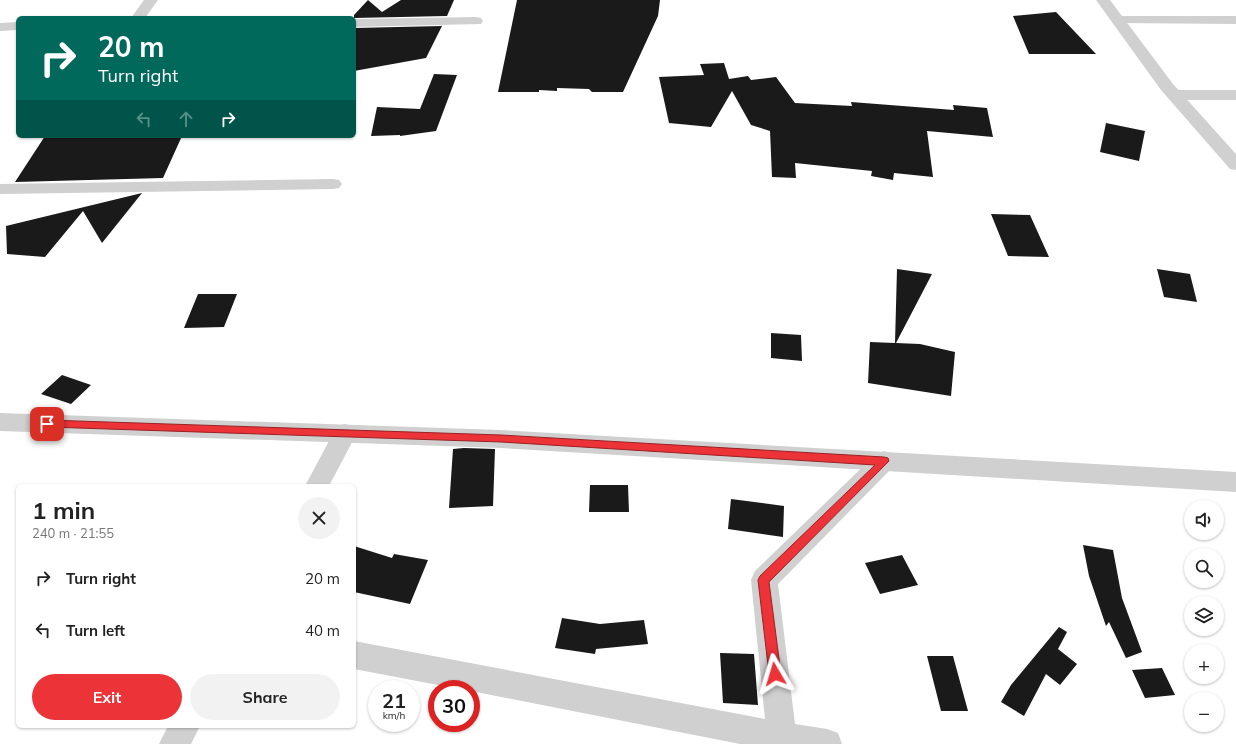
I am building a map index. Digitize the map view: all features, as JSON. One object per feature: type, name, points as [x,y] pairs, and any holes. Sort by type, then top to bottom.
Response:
[{"type":"street","points":[[139,16],[151,0]]},
{"type":"street","points":[[1103,0],[1174,95],[1236,165]]},
{"type":"street","points":[[1119,20],[1236,20]]},
{"type":"street","points":[[356,23],[476,21]]},
{"type":"street","points":[[0,27],[16,26]]},
{"type":"street","points":[[1174,95],[1236,95]]},
{"type":"street","points":[[0,189],[333,184]]},
{"type":"street","points":[[0,422],[501,439],[1236,482]]},
{"type":"street","points":[[318,484],[345,433]]},
{"type":"street","points":[[783,740],[764,580],[884,461]]},
{"type":"street","points":[[356,655],[783,740],[827,744]]},
{"type":"street","points":[[174,744],[184,728]]},
{"type":"building","points":[[368,0],[382,12],[401,0],[454,0],[447,16],[356,18],[354,15]]},
{"type":"building","points":[[517,0],[660,0],[658,16],[623,92],[592,92],[589,89],[557,88],[557,91],[539,90],[539,92],[498,92]]},
{"type":"building","points":[[1056,12],[1096,54],[1029,54],[1013,16]]},
{"type":"building","points":[[442,26],[426,58],[356,71],[356,28]]},
{"type":"building","points":[[724,63],[729,79],[748,76],[751,80],[776,77],[795,103],[852,106],[851,102],[954,110],[953,105],[987,108],[993,137],[927,131],[933,177],[894,173],[893,180],[871,176],[872,171],[795,163],[796,178],[772,177],[770,131],[751,125],[732,91],[711,127],[669,123],[659,77],[704,75],[700,64]]},
{"type":"building","points":[[434,74],[457,75],[436,131],[400,136],[371,136],[377,107],[420,109]]},
{"type":"building","points":[[1106,123],[1145,131],[1139,161],[1100,152]]},
{"type":"building","points":[[44,138],[181,138],[163,178],[15,182]]},
{"type":"building","points":[[142,193],[102,243],[83,211],[45,257],[7,254],[6,226]]},
{"type":"building","points":[[991,214],[1030,215],[1049,257],[1008,256]]},
{"type":"building","points":[[897,269],[932,274],[896,343],[920,344],[955,352],[951,396],[868,383],[870,342],[895,343]]},
{"type":"building","points":[[1157,269],[1190,274],[1197,302],[1164,297]]},
{"type":"building","points":[[198,294],[237,294],[224,327],[184,328]]},
{"type":"building","points":[[771,333],[801,335],[802,361],[771,358]]},
{"type":"building","points":[[62,375],[91,385],[71,404],[41,394]]},
{"type":"building","points":[[453,449],[495,449],[493,506],[449,508]]},
{"type":"building","points":[[590,485],[628,485],[629,512],[589,512]]},
{"type":"building","points":[[731,499],[784,506],[783,537],[728,529]]},
{"type":"building","points":[[1083,545],[1113,550],[1122,598],[1142,652],[1126,658],[1109,622],[1106,626],[1089,576]]},
{"type":"building","points":[[356,547],[392,558],[394,554],[428,560],[410,604],[356,592]]},
{"type":"building","points":[[902,555],[918,585],[880,594],[865,563]]},
{"type":"building","points":[[562,618],[600,624],[644,620],[648,644],[596,649],[595,654],[555,648]]},
{"type":"building","points":[[1059,627],[1067,632],[1058,649],[1077,664],[1060,685],[1046,674],[1024,716],[1001,702],[1011,685]]},
{"type":"building","points":[[720,653],[754,654],[758,705],[723,703]]},
{"type":"building","points":[[927,656],[953,656],[968,711],[941,711]]},
{"type":"building","points":[[1162,668],[1175,695],[1145,698],[1132,670]]},
{"type":"route","points":[[47,424],[501,439],[884,461],[764,580],[775,674]]}]
